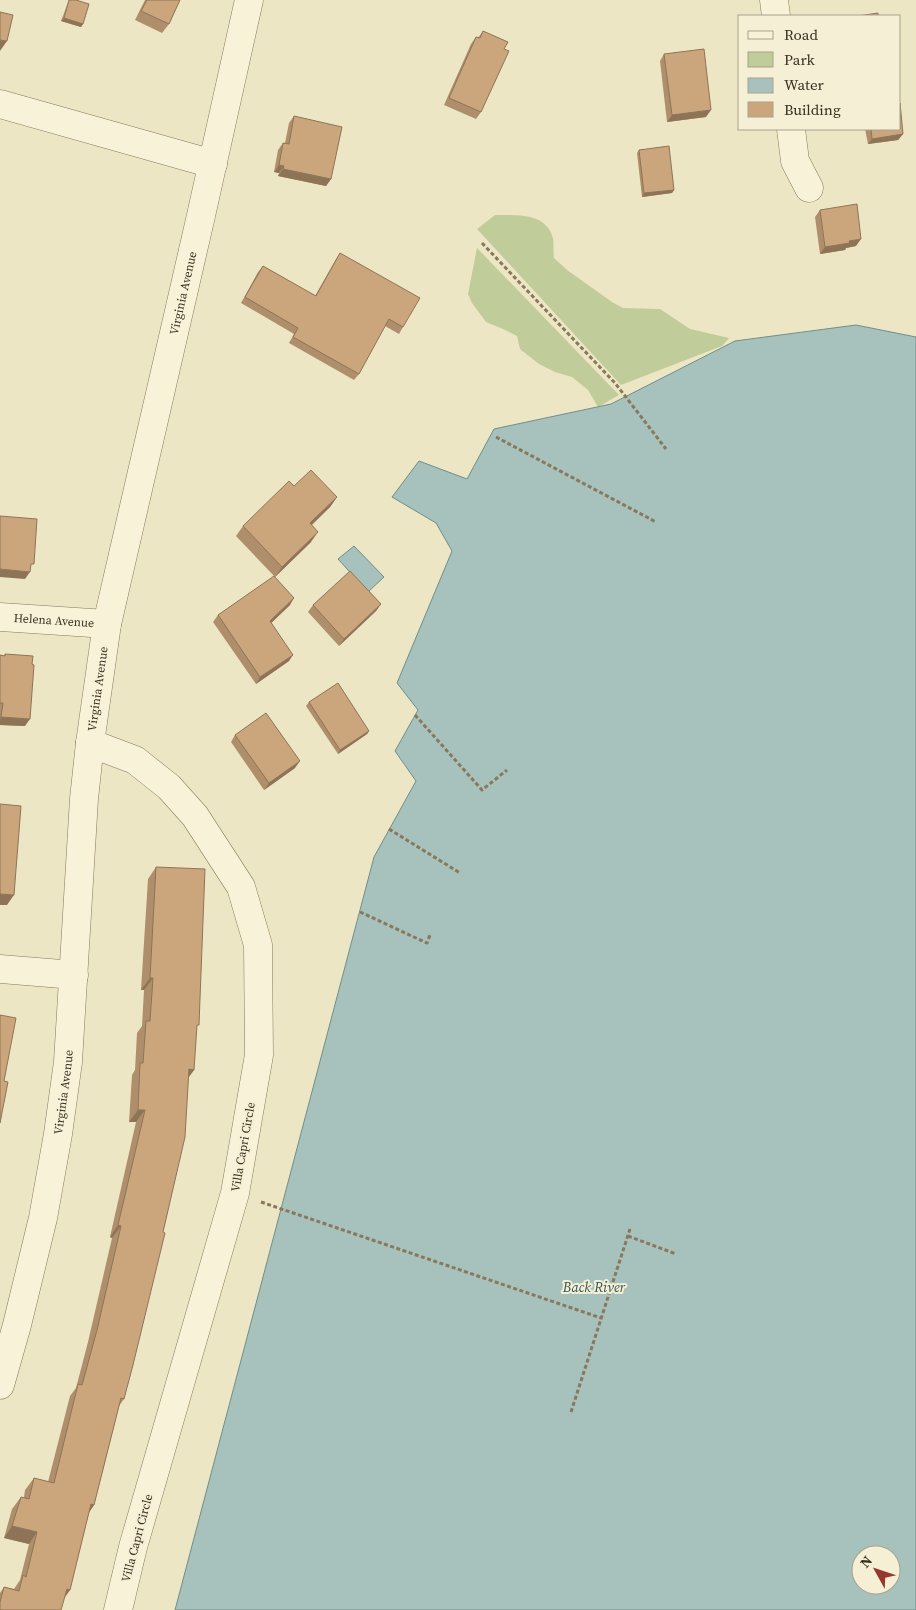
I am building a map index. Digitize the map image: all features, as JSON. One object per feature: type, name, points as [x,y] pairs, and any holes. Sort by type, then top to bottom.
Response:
[{"type":"street","name":"Virginia Avenue","points":[[0,1385],[8,1323],[43,1218],[58,1134],[68,1062],[84,799],[107,624],[249,0]]},
{"type":"street","points":[[774,0],[776,15]]},
{"type":"street","points":[[0,104],[213,164]]},
{"type":"street","points":[[790,130],[795,161],[809,188]]},
{"type":"street","name":"Helena Avenue","points":[[0,617],[107,624]]},
{"type":"street","name":"Villa Capri Circle","points":[[90,743],[135,760],[169,787],[195,816],[242,887],[258,945],[259,1055],[235,1193],[133,1547],[118,1610]]},
{"type":"street","points":[[0,969],[74,975]]},
{"type":"path","points":[[482,243],[614,383],[666,448]]},
{"type":"path","points":[[496,437],[656,522]]},
{"type":"path","points":[[415,716],[482,790],[507,770]]},
{"type":"path","points":[[389,829],[460,873]]},
{"type":"path","points":[[360,912],[428,943],[430,935]]},
{"type":"path","points":[[235,1193],[601,1318]]},
{"type":"path","points":[[571,1412],[630,1229]]},
{"type":"path","points":[[628,1236],[676,1254]]},
{"type":"green space","points":[[495,215],[521,215],[544,223],[553,238],[554,258],[567,270],[623,308],[660,309],[690,329],[729,338],[722,346],[621,385],[477,229]]},
{"type":"green space","points":[[477,248],[619,395],[598,407],[588,390],[572,377],[555,372],[539,364],[520,349],[517,336],[486,322],[472,303],[468,294]]},
{"type":"water","name":"Back River","points":[[856,325],[916,337],[916,1610],[175,1610],[374,857],[416,781],[395,751],[418,710],[397,683],[452,551],[436,523],[392,497],[419,461],[467,479],[494,429],[611,404],[735,341]]},
{"type":"water","points":[[354,546],[384,577],[368,592],[338,559]]},
{"type":"building","points":[[69,0],[89,4],[83,24],[64,18]]},
{"type":"building","points":[[147,0],[180,0],[169,24],[141,11]]},
{"type":"building","points":[[0,12],[13,15],[7,41],[0,40]]},
{"type":"building","points":[[483,31],[508,42],[504,49],[509,51],[481,112],[449,98],[476,37],[480,38]]},
{"type":"building","points":[[704,49],[711,110],[672,115],[664,54]]},
{"type":"building","points":[[901,113],[903,134],[872,139],[871,130],[901,130]]},
{"type":"building","points":[[294,116],[342,127],[331,179],[283,169],[284,166],[279,165],[283,143],[289,144]]},
{"type":"building","points":[[669,146],[674,190],[644,193],[639,150]]},
{"type":"building","points":[[857,204],[861,239],[849,241],[850,243],[825,247],[820,210]]},
{"type":"building","points":[[340,253],[420,298],[403,327],[389,319],[359,374],[293,337],[298,328],[245,297],[263,266],[316,296]]},
{"type":"building","points":[[311,470],[337,497],[310,523],[318,532],[282,567],[243,526],[289,481],[294,486]]},
{"type":"building","points":[[0,516],[37,519],[34,564],[31,564],[30,572],[0,569]]},
{"type":"building","points":[[350,571],[381,604],[344,639],[313,605]]},
{"type":"building","points":[[274,576],[294,598],[270,621],[293,655],[260,677],[218,615]]},
{"type":"building","points":[[5,654],[33,656],[30,719],[1,717],[3,703],[0,703],[0,655],[5,656]]},
{"type":"building","points":[[338,683],[369,731],[340,750],[309,702]]},
{"type":"building","points":[[266,713],[300,761],[269,783],[235,735]]},
{"type":"building","points":[[0,804],[21,806],[14,895],[0,894]]},
{"type":"building","points":[[156,867],[205,869],[199,1025],[197,1025],[194,1070],[189,1069],[185,1137],[163,1232],[165,1233],[124,1399],[121,1398],[94,1505],[91,1504],[70,1590],[67,1589],[61,1610],[0,1610],[4,1587],[19,1591],[23,1575],[26,1577],[37,1532],[12,1526],[21,1497],[29,1499],[34,1478],[54,1483],[78,1384],[82,1385],[97,1330],[121,1226],[118,1225],[145,1110],[138,1110],[140,1063],[143,1063],[146,1021],[150,1021],[153,978],[150,978]]},
{"type":"building","points":[[0,1015],[16,1018],[4,1081],[8,1082],[0,1123]]}]
